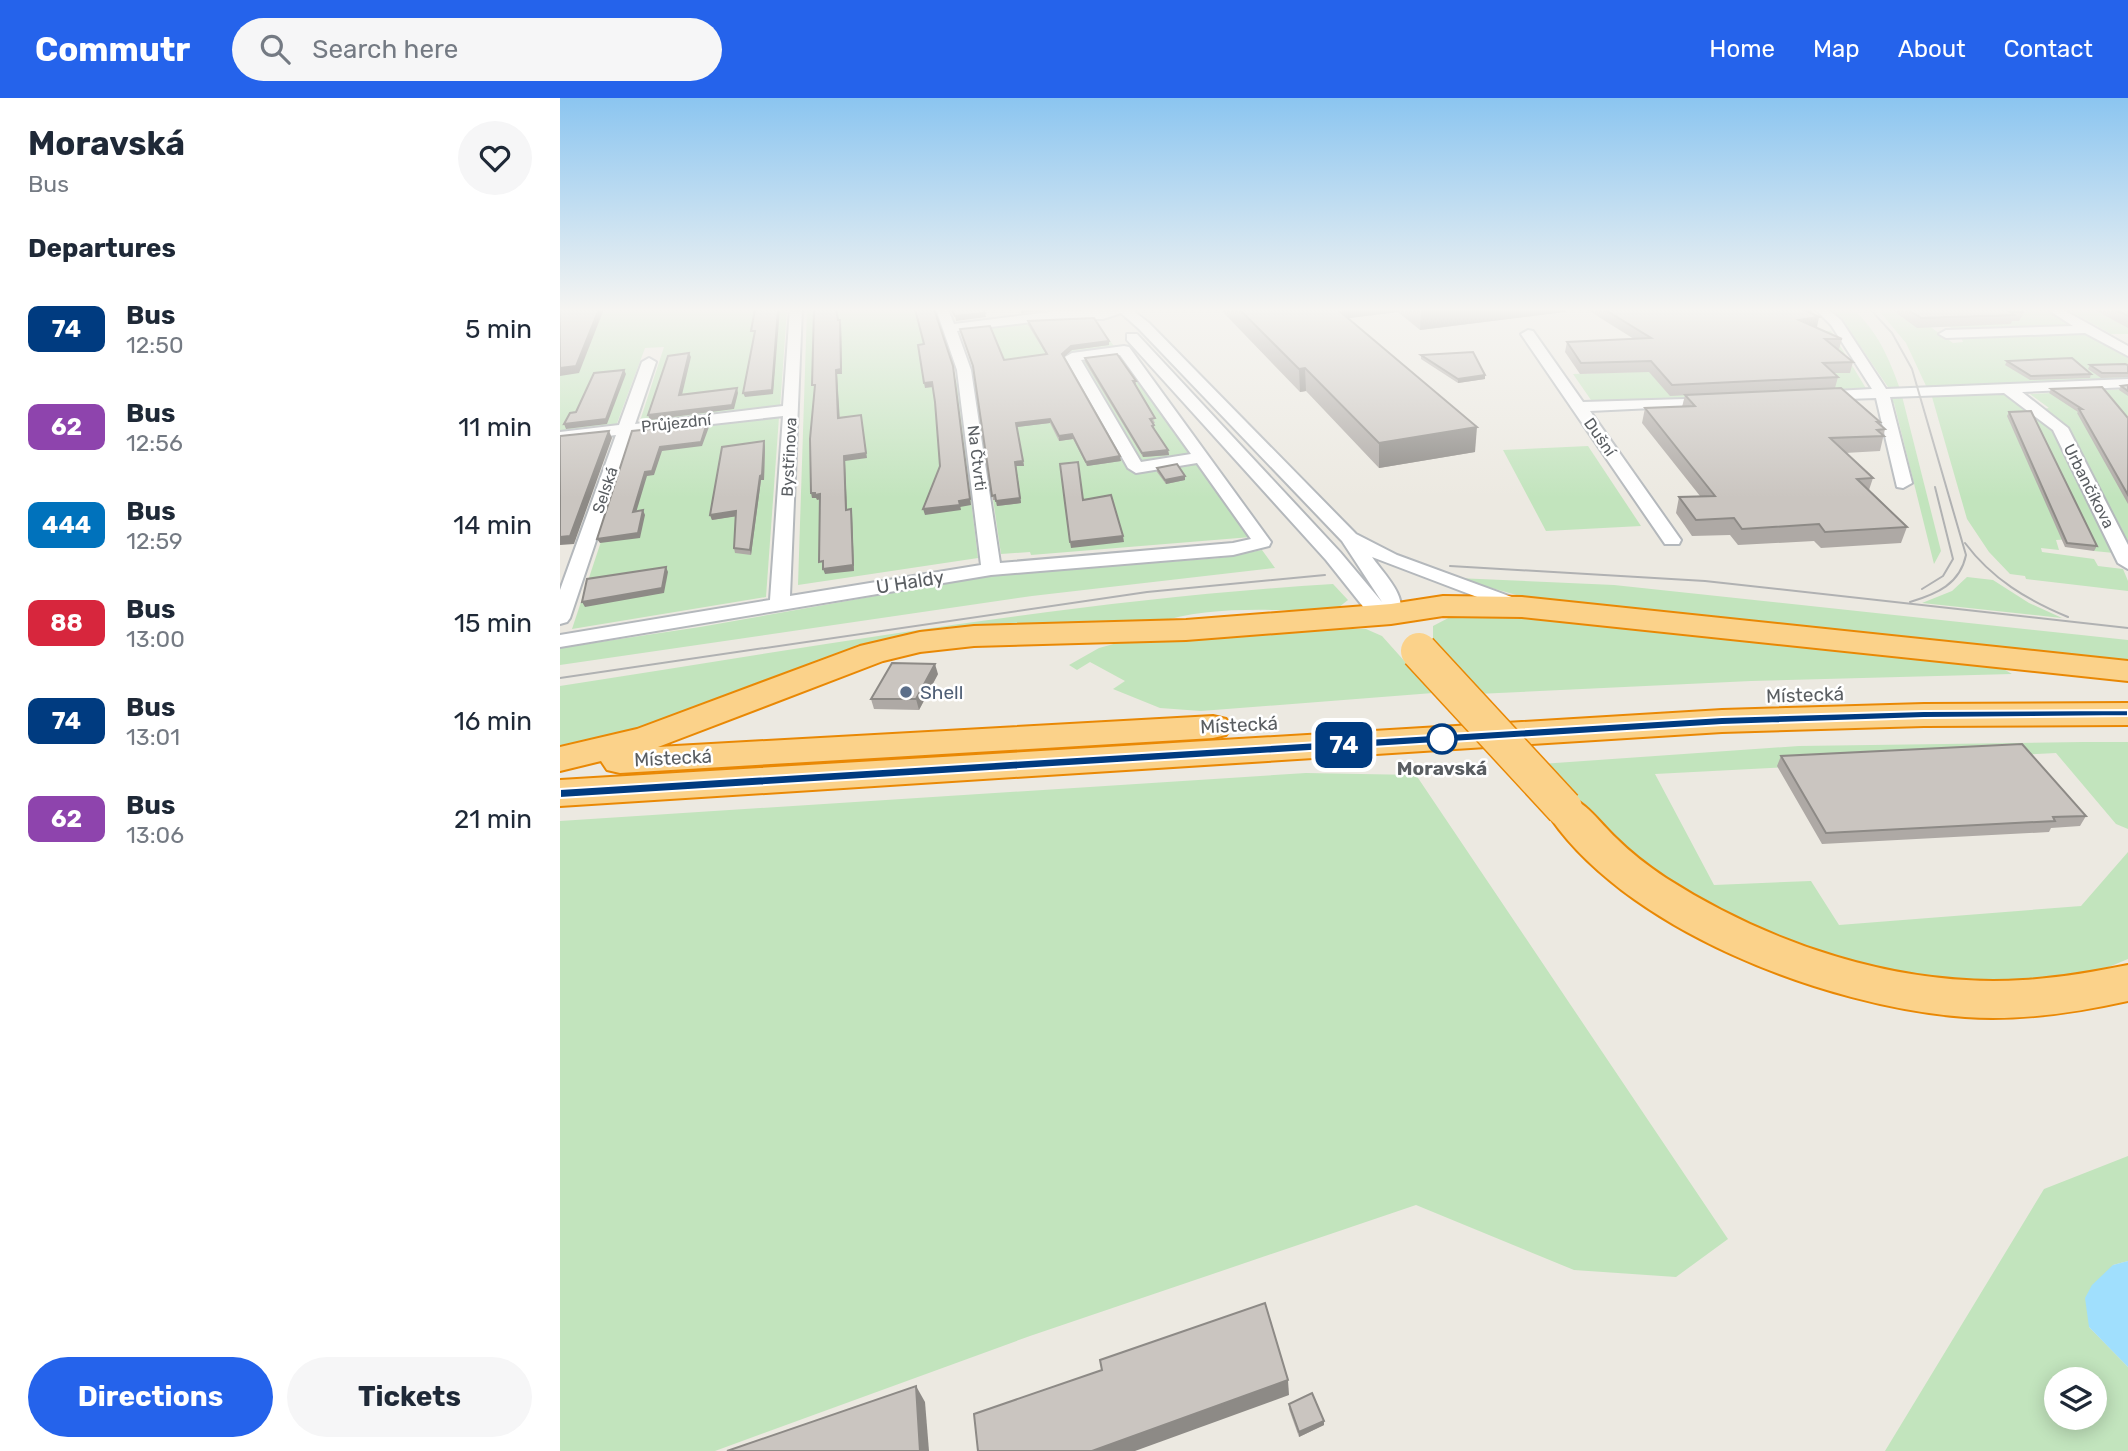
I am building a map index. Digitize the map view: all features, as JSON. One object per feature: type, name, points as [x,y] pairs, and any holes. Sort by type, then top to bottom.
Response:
[{"type":"highway","points":[[560,762],[648,738],[854,660],[902,645],[956,637],[1186,630],[1391,614],[1443,606],[1522,607],[2128,671]]},
{"type":"highway","points":[[1391,614],[1419,650],[1619,864],[1663,897],[1737,936],[1825,971],[1911,991],[1979,999],[2054,996],[2128,983]]},
{"type":"highway","name":"Místecká","points":[[560,762],[1777,695],[2128,691]]},
{"type":"highway","name":"Místecká","points":[[560,793],[1722,721],[1924,715],[2128,714]]},
{"type":"street","name":"Selská","points":[[560,618],[646,372]]},
{"type":"street","name":"Bystřinova","points":[[780,605],[793,372]]},
{"type":"street","name":"Na Čtvrti","points":[[964,372],[991,569]]},
{"type":"street","points":[[1081,372],[1136,468],[1203,457],[1140,372]]},
{"type":"street","points":[[1163,372],[1333,556],[1372,605],[1391,614],[1392,600],[1349,538],[1189,372]]},
{"type":"street","name":"Dušní","points":[[1555,372],[1672,540]]},
{"type":"street","points":[[1868,372],[1882,394],[1903,483]]},
{"type":"street","points":[[1799,397],[2128,383]]},
{"type":"street","name":"Urbančíkova","points":[[2009,389],[2060,428],[2128,563]]},
{"type":"street","points":[[1580,407],[1731,400]]},
{"type":"street","name":"Průjezdní","points":[[560,437],[791,411]]},
{"type":"street","name":"U Haldy","points":[[560,641],[991,569],[1233,549],[1262,542],[1203,457]]},
{"type":"street","points":[[1349,538],[1390,559],[1522,607]]},
{"type":"green space","points":[[560,372],[636,372],[616,426],[560,433]]},
{"type":"green space","points":[[656,372],[783,372],[780,408],[639,424]]},
{"type":"green space","points":[[805,372],[953,372],[978,558],[798,585]]},
{"type":"green space","points":[[974,372],[1077,372],[1133,473],[1198,461],[1251,537],[1031,555],[1030,552],[1001,554]]},
{"type":"green space","points":[[1087,372],[1132,372],[1191,453],[1187,456],[1139,461]]},
{"type":"green space","points":[[1856,372],[1867,390],[1596,402],[1591,400],[1573,374]]},
{"type":"green space","points":[[1878,372],[1894,372],[1900,389],[1888,387]]},
{"type":"green space","points":[[1920,372],[2128,372],[2128,378],[1927,388]]},
{"type":"green space","points":[[2128,389],[2128,541],[2069,429],[2043,409],[2049,408],[2030,394]]},
{"type":"green space","points":[[2005,394],[2055,430],[2114,553],[2094,551],[2088,538],[2056,540],[2059,550],[2041,548],[2042,552],[2094,559],[2098,566],[2123,569],[2128,581],[2128,591],[2026,579],[2025,576],[2010,574],[1989,552],[1967,519],[1932,397]]},
{"type":"green space","points":[[1902,396],[1941,551],[1934,564],[1894,403],[1890,402],[1890,398]]},
{"type":"green space","points":[[779,417],[766,597],[572,629],[637,433]]},
{"type":"green space","points":[[1588,446],[1641,526],[1546,531],[1503,450]]},
{"type":"green space","points":[[1262,550],[1275,568],[1032,596],[560,665],[560,648],[700,627],[994,575],[1220,558]]},
{"type":"green space","points":[[1967,577],[1993,580],[2029,603],[2062,618],[1922,603],[1952,591]]},
{"type":"green space","points":[[1456,578],[1614,585],[2128,640],[2128,663],[1530,599]]},
{"type":"green space","points":[[1333,584],[1348,600],[1334,611],[1220,611],[1154,624],[966,628],[600,746],[560,748],[560,686],[849,640],[1042,613],[1236,591]]},
{"type":"green space","points":[[1456,614],[1589,624],[1995,664],[2012,674],[1751,681],[1477,694],[1433,644],[1433,626]]},
{"type":"green space","points":[[1366,629],[1382,636],[1433,693],[1201,711],[1160,708],[1113,689],[1125,681],[1090,662],[1077,670],[1069,665],[1099,648],[1132,639]]},
{"type":"green space","points":[[2128,742],[2128,829],[2116,824],[2056,753],[1655,774],[1714,885],[1811,881],[1839,925],[2081,906],[2128,852],[2128,959],[2092,974],[2000,983],[1899,973],[1801,946],[1714,910],[1648,869],[1541,764],[1799,746]]},
{"type":"green space","points":[[1306,773],[1416,775],[1728,1239],[1676,1277],[1574,1270],[1416,1205],[1030,1336],[715,1451],[560,1451],[560,821]]},
{"type":"green space","points":[[2128,1156],[2128,1261],[2113,1265],[2089,1327],[2128,1367],[2128,1451],[1885,1451],[2044,1189]]},
{"type":"water","points":[[2128,1261],[2128,1367],[2089,1327],[2085,1298],[2092,1285],[2113,1265]]},
{"type":"building","points":[[623,372],[606,419],[564,424],[570,413],[576,412],[594,373]]},
{"type":"building","points":[[663,372],[684,372],[679,395],[737,388],[732,405],[648,415]]},
{"type":"building","points":[[747,372],[773,372],[772,390],[743,393]]},
{"type":"building","points":[[812,372],[836,372],[838,418],[861,415],[866,453],[844,456],[846,510],[851,509],[853,565],[823,569],[823,561],[819,562],[820,494],[811,493],[810,439],[815,385],[812,385]]},
{"type":"building","points":[[922,372],[954,372],[970,499],[959,501],[960,505],[923,509],[940,466],[932,382],[924,383]]},
{"type":"building","points":[[974,372],[1072,372],[1120,456],[1086,462],[1072,434],[1059,436],[1050,419],[1016,423],[1023,461],[1015,462],[1020,498],[996,501],[995,495],[992,496]]},
{"type":"building","points":[[1093,372],[1130,372],[1136,381],[1133,381],[1155,418],[1150,419],[1154,425],[1152,426],[1168,450],[1142,453]]},
{"type":"building","points":[[1309,372],[1412,372],[1477,427],[1379,443]]},
{"type":"building","points":[[1447,372],[1484,372],[1485,375],[1458,379]]},
{"type":"building","points":[[1661,372],[1833,372],[1838,377],[1672,385]]},
{"type":"building","points":[[2025,372],[2091,374],[2031,376]]},
{"type":"building","points":[[2102,387],[2128,418],[2128,495],[2079,409],[2082,409],[2051,389]]},
{"type":"building","points":[[1841,388],[1880,422],[1877,422],[1885,429],[1877,430],[1884,436],[1830,438],[1873,478],[1857,479],[1907,527],[1825,532],[1819,524],[1742,529],[1734,518],[1696,520],[1679,497],[1715,496],[1645,408],[1695,406],[1685,395]]},
{"type":"building","points":[[2031,411],[2097,546],[2067,543],[2009,412]]},
{"type":"building","points":[[707,423],[701,442],[660,447],[652,471],[645,472],[633,512],[643,510],[638,533],[597,539],[632,431]]},
{"type":"building","points":[[609,431],[570,536],[560,537],[560,436]]},
{"type":"building","points":[[764,441],[762,475],[750,550],[734,548],[736,511],[710,515],[722,447]]},
{"type":"building","points":[[1078,462],[1083,500],[1111,495],[1123,536],[1070,542],[1060,464]]},
{"type":"building","points":[[1177,464],[1185,476],[1165,480],[1157,468]]},
{"type":"building","points":[[666,567],[662,588],[582,602],[587,579]]},
{"type":"building","points":[[892,663],[935,664],[916,699],[871,699]]},
{"type":"building","points":[[2022,744],[2086,816],[2053,817],[2055,821],[1826,833],[1781,756]]},
{"type":"building","points":[[1265,1303],[1288,1380],[1092,1451],[978,1451],[974,1414],[1102,1370],[1100,1360]]},
{"type":"building","points":[[916,1386],[920,1451],[727,1451]]},
{"type":"building","points":[[1312,1393],[1324,1421],[1299,1432],[1289,1404]]},
{"type":"tram line","points":[[1910,602],[1938,591],[1953,581],[1966,555],[1913,372]]},
{"type":"tram line","points":[[1922,589],[1943,576],[1953,559],[1935,487]]},
{"type":"tram line","points":[[1965,543],[1975,556],[2011,587],[2068,617]]},
{"type":"tram line","points":[[1450,566],[1705,581],[2128,628]]},
{"type":"tram line","points":[[560,678],[1147,592],[1325,575]]},
{"type":"bus line","name":"74","points":[[560,793],[1722,721],[1924,715],[2128,714]]},
{"type":"place","name":"Shell","points":[[906,692]]},
{"type":"place","name":"Moravská","points":[[1442,739]]}]
